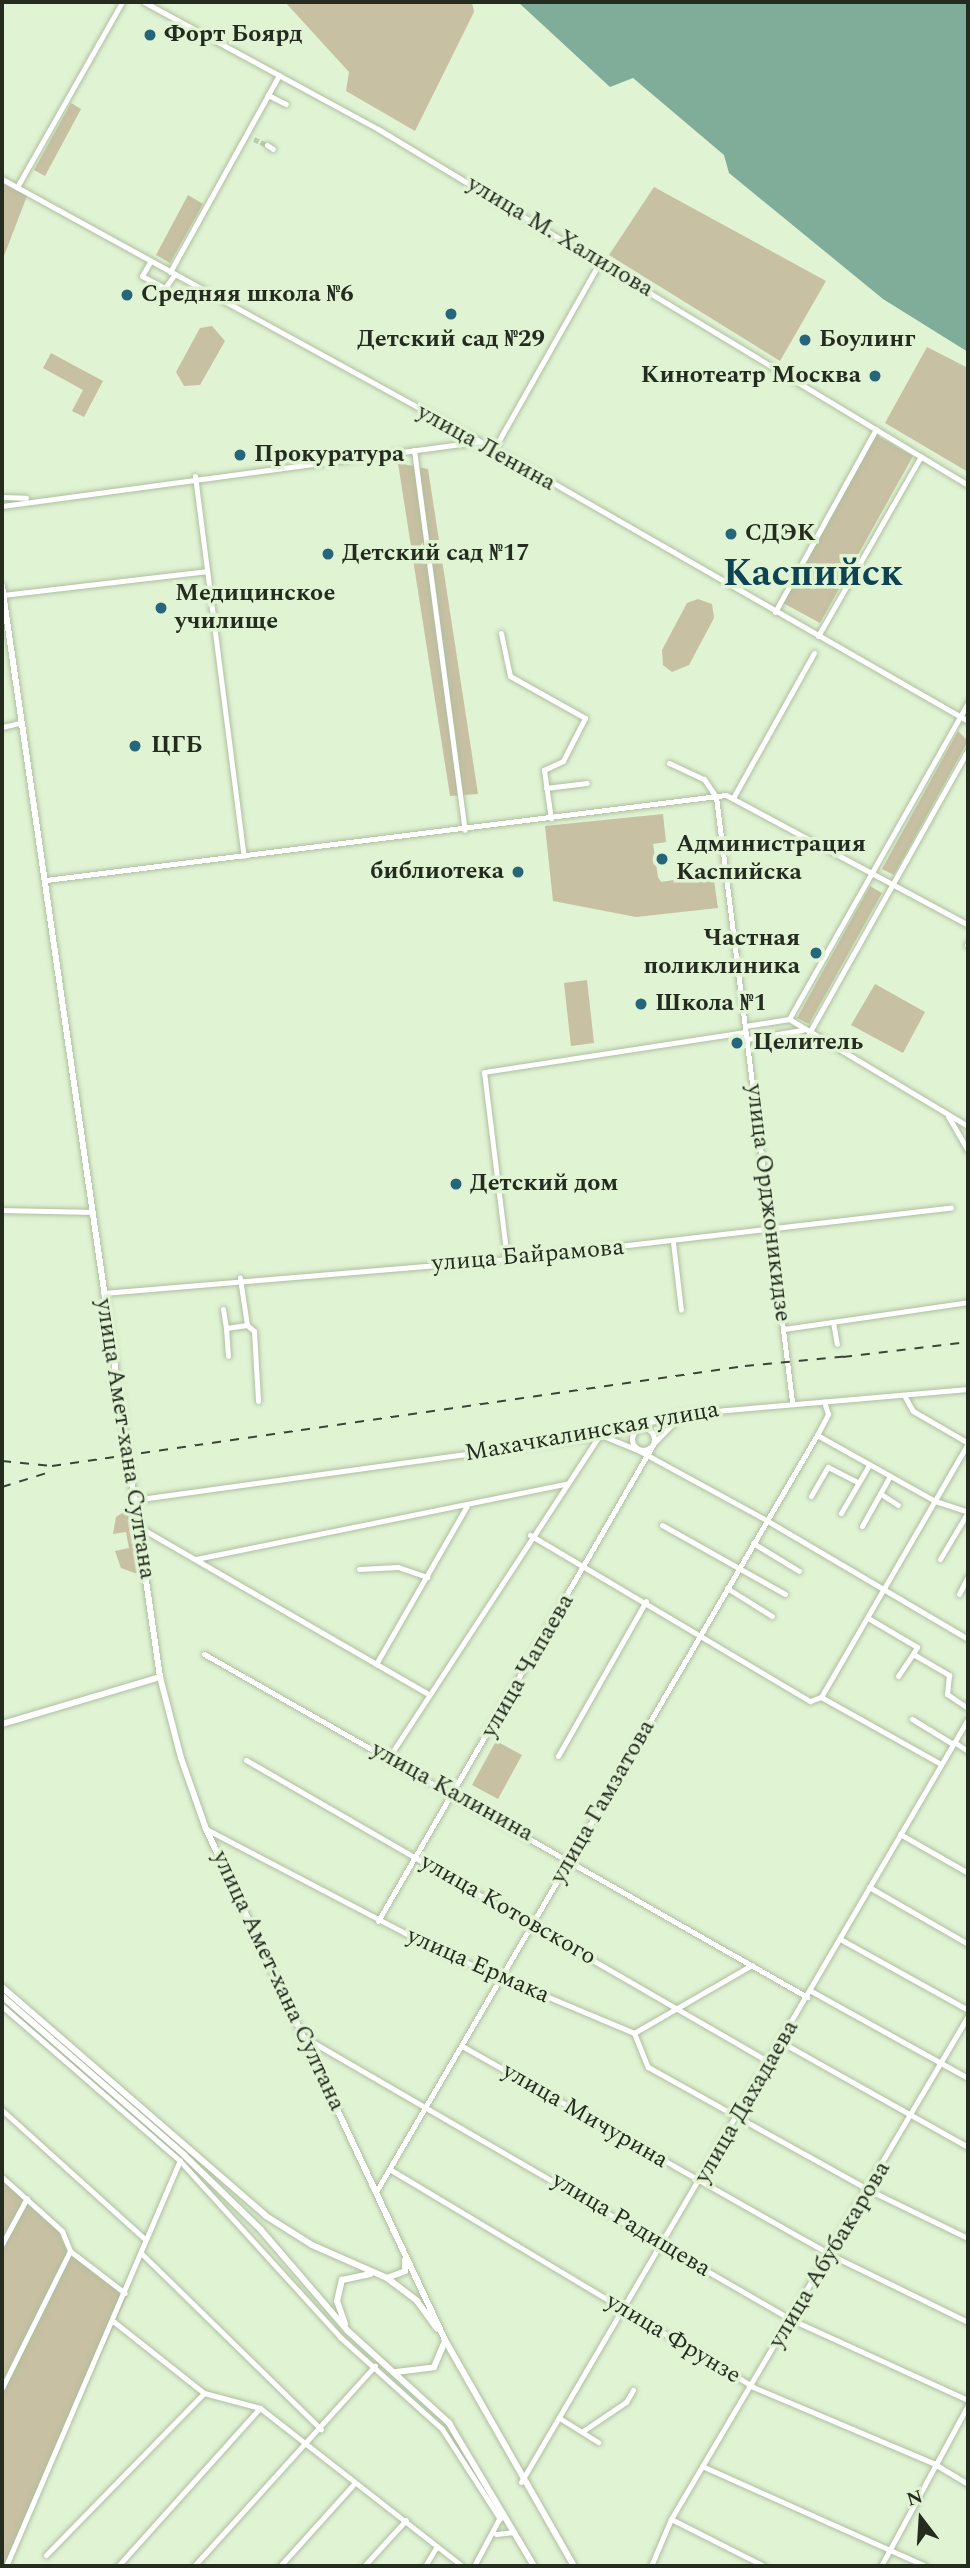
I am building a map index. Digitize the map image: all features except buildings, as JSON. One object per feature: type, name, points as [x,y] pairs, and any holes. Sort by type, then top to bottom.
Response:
[{"type":"main road","name":"улица Амет-хана Султана","points":[[2,586],[93,1212],[102,1293],[160,1677],[206,1829],[445,2340]]},
{"type":"main road","points":[[2,1724],[160,1677]]},
{"type":"main road","points":[[2,1987],[266,2216],[312,2245],[387,2278],[416,2301],[445,2340],[521,2482],[574,2566]]},
{"type":"main road","points":[[2,1996],[215,2185],[348,2331],[449,2423],[501,2516],[534,2566]]},
{"type":"main road","points":[[348,2331],[337,2301],[342,2280],[364,2272],[387,2278],[405,2271],[402,2248]]},
{"type":"main road","points":[[396,2372],[434,2367],[445,2340]]},
{"type":"main road","points":[[560,2546],[565,2566]]},
{"type":"street","points":[[17,187],[122,2]]},
{"type":"street","name":"улица М. Халилова","points":[[144,2],[279,75],[600,262],[968,485]]},
{"type":"street","points":[[150,262],[142,276],[165,288],[279,75]]},
{"type":"street","points":[[268,95],[286,104]]},
{"type":"street","points":[[247,134],[254,139]]},
{"type":"street","points":[[267,145],[273,149]]},
{"type":"street","name":"улица Ленина","points":[[2,179],[480,441],[968,721]]},
{"type":"street","points":[[494,449],[600,262]]},
{"type":"street","points":[[775,612],[876,429]]},
{"type":"street","points":[[2,506],[33,499],[195,476],[480,441]]},
{"type":"street","points":[[414,450],[465,830]]},
{"type":"street","points":[[818,636],[921,456]]},
{"type":"street","points":[[195,476],[244,856]]},
{"type":"street","points":[[2,497],[33,499]]},
{"type":"street","points":[[3,595],[206,571]]},
{"type":"street","points":[[501,633],[510,676],[585,718],[563,761],[544,770],[551,819]]},
{"type":"street","points":[[734,796],[814,653]]},
{"type":"street","points":[[746,1032],[789,1019],[968,702]]},
{"type":"street","points":[[2,727],[20,723]]},
{"type":"street","points":[[808,1035],[968,750]]},
{"type":"street","points":[[668,763],[704,779],[716,797]]},
{"type":"street","points":[[546,788],[587,783]]},
{"type":"street","points":[[46,880],[734,796],[968,925]]},
{"type":"street","name":"улица Орджоникидзе","points":[[716,797],[792,1401]]},
{"type":"street","points":[[789,1019],[808,1035],[968,1126]]},
{"type":"street","points":[[507,1259],[484,1072],[746,1032],[802,1030]]},
{"type":"street","points":[[948,1116],[968,1150]]},
{"type":"street","name":"улица Байрамова","points":[[102,1293],[240,1278],[507,1259],[767,1233],[772,1227],[951,1209]]},
{"type":"street","points":[[2,1210],[93,1212]]},
{"type":"street","points":[[673,1242],[681,1310]]},
{"type":"street","points":[[240,1278],[247,1325],[254,1331],[258,1401]]},
{"type":"street","points":[[784,1329],[968,1302]]},
{"type":"street","points":[[223,1309],[229,1356]]},
{"type":"street","points":[[833,1322],[837,1344]]},
{"type":"street","points":[[226,1328],[247,1325]]},
{"type":"street","name":"Махачкалинская улица","points":[[134,1500],[600,1435],[640,1428],[681,1414],[792,1401],[824,1402],[968,1389]]},
{"type":"street","points":[[530,1535],[586,1565],[810,1701],[821,1697],[968,1443],[913,1411],[904,1395]]},
{"type":"street","name":"улица Гамзатова","points":[[377,2190],[817,1435],[828,1413],[824,1402]]},
{"type":"street","name":"улица Чапаева","points":[[378,1921],[455,1794],[654,1443],[681,1414]]},
{"type":"street","points":[[640,1428],[650,1430],[654,1443],[647,1450],[636,1449],[632,1436],[640,1428]]},
{"type":"street","points":[[389,1757],[426,1693],[530,1535],[600,1435],[636,1449],[766,1520],[968,1639]]},
{"type":"street","points":[[817,1435],[935,1501],[968,1512],[940,1559]]},
{"type":"street","points":[[841,1513],[869,1465]]},
{"type":"street","points":[[811,1496],[828,1466],[858,1482]]},
{"type":"street","points":[[862,1526],[890,1476]]},
{"type":"street","points":[[197,1559],[566,1484]]},
{"type":"street","points":[[881,1494],[898,1505]]},
{"type":"street","points":[[376,1664],[467,1505]]},
{"type":"street","points":[[662,1525],[785,1594]]},
{"type":"street","points":[[139,1527],[426,1693]]},
{"type":"street","points":[[753,1543],[799,1570]]},
{"type":"street","points":[[359,1569],[398,1567],[427,1577]]},
{"type":"street","points":[[959,1594],[968,1577]]},
{"type":"street","points":[[727,1588],[772,1616]]},
{"type":"street","points":[[558,1755],[646,1601]]},
{"type":"street","points":[[868,1618],[917,1647],[898,1676]]},
{"type":"street","name":"улица Калинина","points":[[204,1654],[571,1859],[752,1965],[968,2078]]},
{"type":"street","points":[[913,1654],[949,1675],[947,1694],[968,1708]]},
{"type":"street","points":[[821,1697],[941,1764]]},
{"type":"street","points":[[912,1719],[968,1751]]},
{"type":"street","name":"улица Дахадаева","points":[[521,2482],[664,2245],[968,1719]]},
{"type":"street","name":"улица Котовского","points":[[246,1760],[678,2007],[769,2062]]},
{"type":"street","name":"улица Ермака","points":[[206,1829],[378,1921],[502,1978],[634,2033]]},
{"type":"street","points":[[900,1834],[968,1873]]},
{"type":"street","points":[[869,1887],[968,1944]]},
{"type":"street","points":[[840,1939],[968,2010]]},
{"type":"street","points":[[752,1965],[634,2033],[648,2067],[869,2190],[968,2238]]},
{"type":"street","points":[[2,2006],[180,2161],[340,2337],[442,2429],[501,2516],[496,2534],[474,2566]]},
{"type":"street","name":"улица Абубакарова","points":[[651,2566],[671,2519],[831,2255],[968,2016]]},
{"type":"street","name":"улица Радищева","points":[[302,2036],[428,2105],[790,2319],[968,2402]]},
{"type":"street","points":[[781,2042],[968,2147]]},
{"type":"street","name":"улица Мичурина","points":[[462,2046],[831,2255],[968,2322]]},
{"type":"street","points":[[2,2110],[145,2239]]},
{"type":"street","points":[[6,2566],[180,2161]]},
{"type":"street","name":"улица Фрунзе","points":[[391,2170],[753,2387],[933,2463],[968,2484]]},
{"type":"street","points":[[2,2177],[62,2231],[70,2251],[125,2293]]},
{"type":"street","points":[[2,2244],[27,2199]]},
{"type":"street","points":[[2,2388],[70,2251]]},
{"type":"street","points":[[141,2253],[321,2429]]},
{"type":"street","points":[[113,2321],[204,2393],[260,2408],[304,2447],[405,2520],[462,2566]]},
{"type":"street","points":[[194,2566],[321,2429],[375,2366]]},
{"type":"street","points":[[583,2431],[626,2402],[633,2390]]},
{"type":"street","points":[[46,2555],[204,2393]]},
{"type":"street","points":[[881,2566],[933,2463],[968,2402]]},
{"type":"street","points":[[118,2566],[260,2408]]},
{"type":"street","points":[[561,2419],[598,2442]]},
{"type":"street","points":[[702,2466],[891,2548],[926,2566]]},
{"type":"street","points":[[280,2566],[353,2485]]},
{"type":"street","points":[[671,2519],[764,2566]]},
{"type":"street","points":[[364,2566],[405,2520]]},
{"type":"street","points":[[496,2534],[514,2532]]},
{"type":"street","points":[[425,2566],[437,2546]]},
{"type":"shaded area","points":[[285,2],[472,2],[474,12],[415,131],[346,91],[349,72]]},
{"type":"shaded area","points":[[518,2],[968,2],[968,352],[883,299],[729,173],[724,155],[633,78],[610,87]]},
{"type":"shaded area","points":[[71,103],[81,109],[45,176],[34,170]]},
{"type":"shaded area","points":[[2,183],[27,196],[2,261]]},
{"type":"shaded area","points":[[654,187],[826,281],[780,361],[609,255]]},
{"type":"shaded area","points":[[188,195],[203,204],[170,263],[156,255]]},
{"type":"shaded area","points":[[212,326],[225,341],[200,385],[184,386],[176,372],[200,328]]},
{"type":"shaded area","points":[[927,347],[968,368],[968,472],[885,423]]},
{"type":"shaded area","points":[[51,353],[103,381],[84,417],[72,411],[83,390],[43,368]]},
{"type":"shaded area","points":[[876,435],[913,456],[820,623],[783,603]]},
{"type":"shaded area","points":[[398,463],[428,469],[478,794],[450,796]]},
{"type":"shaded area","points":[[698,599],[712,604],[714,618],[689,665],[672,672],[663,665],[662,650],[687,603]]},
{"type":"shaded area","points":[[958,731],[968,741],[894,875],[882,869]]},
{"type":"shaded area","points":[[663,814],[666,842],[653,844],[658,877],[661,882],[713,874],[718,908],[636,917],[553,901],[545,826]]},
{"type":"shaded area","points":[[870,886],[882,893],[809,1024],[797,1018]]},
{"type":"shaded area","points":[[587,980],[594,1043],[571,1046],[564,983]]},
{"type":"shaded area","points":[[875,984],[925,1012],[903,1053],[851,1025]]},
{"type":"shaded area","points":[[130,1508],[140,1575],[121,1568],[115,1551],[129,1548],[126,1532],[113,1534],[116,1517]]},
{"type":"shaded area","points":[[496,1741],[522,1755],[498,1799],[472,1785]]},
{"type":"shaded area","points":[[2,2180],[58,2231],[67,2250],[127,2296],[7,2566],[2,2566]]},
{"type":"tunnel","points":[[254,139],[267,145]]},
{"type":"railway","points":[[843,1357],[968,1342]]},
{"type":"railway","points":[[2,1461],[52,1466],[745,1366],[850,1356]]},
{"type":"railway","points":[[2,1487],[53,1471]]},
{"type":"place","name":"Форт Боярд","points":[[150,35]]},
{"type":"place","name":"Средняя школа №6","points":[[127,295]]},
{"type":"place","name":"Детский сад №29","points":[[451,314]]},
{"type":"place","name":"Боулинг","points":[[805,340]]},
{"type":"place","name":"Кинотеатр Москва","points":[[875,376]]},
{"type":"place","name":"Прокуратура","points":[[240,455]]},
{"type":"place","name":"СДЭК","points":[[731,534]]},
{"type":"place","name":"Детский сад №17","points":[[328,554]]},
{"type":"place","name":"Медицинское училище","points":[[161,608]]},
{"type":"place","name":"ЦГБ","points":[[135,746]]},
{"type":"place","name":"Администрация Каспийска","points":[[662,859]]},
{"type":"place","name":"библиотека","points":[[518,872]]},
{"type":"place","name":"Частная поликлиника","points":[[816,953]]},
{"type":"place","name":"Школа №1","points":[[641,1004]]},
{"type":"place","name":"Целитель","points":[[737,1043]]},
{"type":"place","name":"Детский дом","points":[[456,1184]]},
{"type":"district","name":"Каспийск","points":[[813,575]]}]
